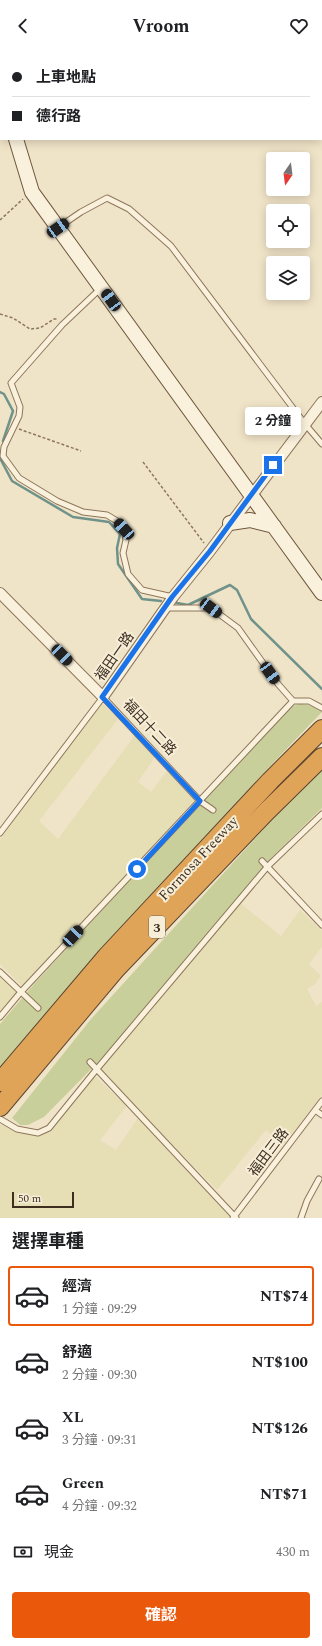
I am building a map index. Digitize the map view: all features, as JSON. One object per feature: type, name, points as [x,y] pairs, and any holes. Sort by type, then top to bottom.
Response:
[{"type":"highway","name":"Formosa Freeway","points":[[0,1082],[106,957],[270,781],[322,729]]},
{"type":"highway","name":"Formosa Freeway","points":[[1,1109],[116,969],[266,812],[321,758]]},
{"type":"main road","points":[[16,140],[32,192],[322,593]]},
{"type":"main road","points":[[230,523],[250,520],[274,526]]},
{"type":"street","name":"福田一路","points":[[102,697],[172,597],[210,551],[251,494],[322,402]]},
{"type":"street","name":"福田十二路","points":[[0,593],[102,697]]},
{"type":"lane","points":[[58,228],[81,212],[107,198],[129,209],[171,246],[322,444]]},
{"type":"lane","points":[[102,287],[68,320],[11,383],[20,407],[19,416],[4,447],[3,456],[19,478],[57,501],[83,512],[107,515],[117,521],[124,529],[126,540],[123,553],[128,574],[142,590],[172,597]]},
{"type":"lane","points":[[165,608],[211,608],[238,628],[278,684],[293,702]]},
{"type":"lane","name":"福田十二路","points":[[102,697],[200,801],[213,810]]},
{"type":"lane","name":"福田一路","points":[[0,834],[102,697]]},
{"type":"lane","points":[[0,1017],[20,993],[293,702],[309,701],[322,708]]},
{"type":"lane","points":[[1,1109],[17,1129],[38,1134],[49,1128],[268,866],[322,814]]},
{"type":"lane","points":[[262,861],[322,925]]},
{"type":"lane","points":[[0,972],[20,993],[38,1008]]},
{"type":"lane","points":[[90,1062],[234,1217]]},
{"type":"lane","name":"福田三路","points":[[234,1217],[322,1101]]},
{"type":"lane","points":[[315,1110],[322,1115]]},
{"type":"lane","points":[[301,1218],[307,1200],[319,1179]]},
{"type":"path","points":[[0,220],[32,192]]},
{"type":"path","points":[[0,314],[13,318],[30,329],[40,328],[54,319],[68,320]]},
{"type":"path","points":[[14,427],[82,450]]},
{"type":"path","points":[[142,462],[210,551]]},
{"type":"shaded area","points":[[102,703],[118,719],[39,821],[58,839],[135,735],[155,757],[138,782],[151,792],[167,771],[195,800],[23,987],[0,964],[0,839]]},
{"type":"shaded area","points":[[240,903],[281,936],[300,910],[322,931],[322,947],[309,964],[321,976],[315,984],[307,989],[316,1006],[322,1002],[322,1095],[284,1144],[266,1130],[217,1190],[99,1070]]},
{"type":"shaded area","points":[[0,974],[18,993],[0,1012]]},
{"type":"shaded area","points":[[94,1075],[127,1106],[100,1140],[116,1150],[138,1118],[231,1215],[229,1218],[0,1218],[1,1124],[21,1133],[37,1135],[46,1130]]},
{"type":"green space","points":[[305,704],[317,708],[322,712],[273,763],[103,949],[0,1072],[0,1024],[35,983],[290,707]]},
{"type":"green space","points":[[322,770],[322,808],[272,857],[110,1050],[44,1117],[28,1125],[20,1125],[12,1118],[91,1019],[280,811]]},
{"type":"waterway","points":[[0,392],[4,394],[13,411],[3,441]]},
{"type":"waterway","points":[[0,458],[12,481],[73,517],[109,522],[120,534],[117,548],[118,564],[142,599],[161,601]]},
{"type":"waterway","points":[[177,603],[188,605],[230,585],[237,590],[251,619],[322,689]]},
{"type":"route","points":[[137,869],[200,801],[102,697],[172,597],[210,551],[273,465]]}]
